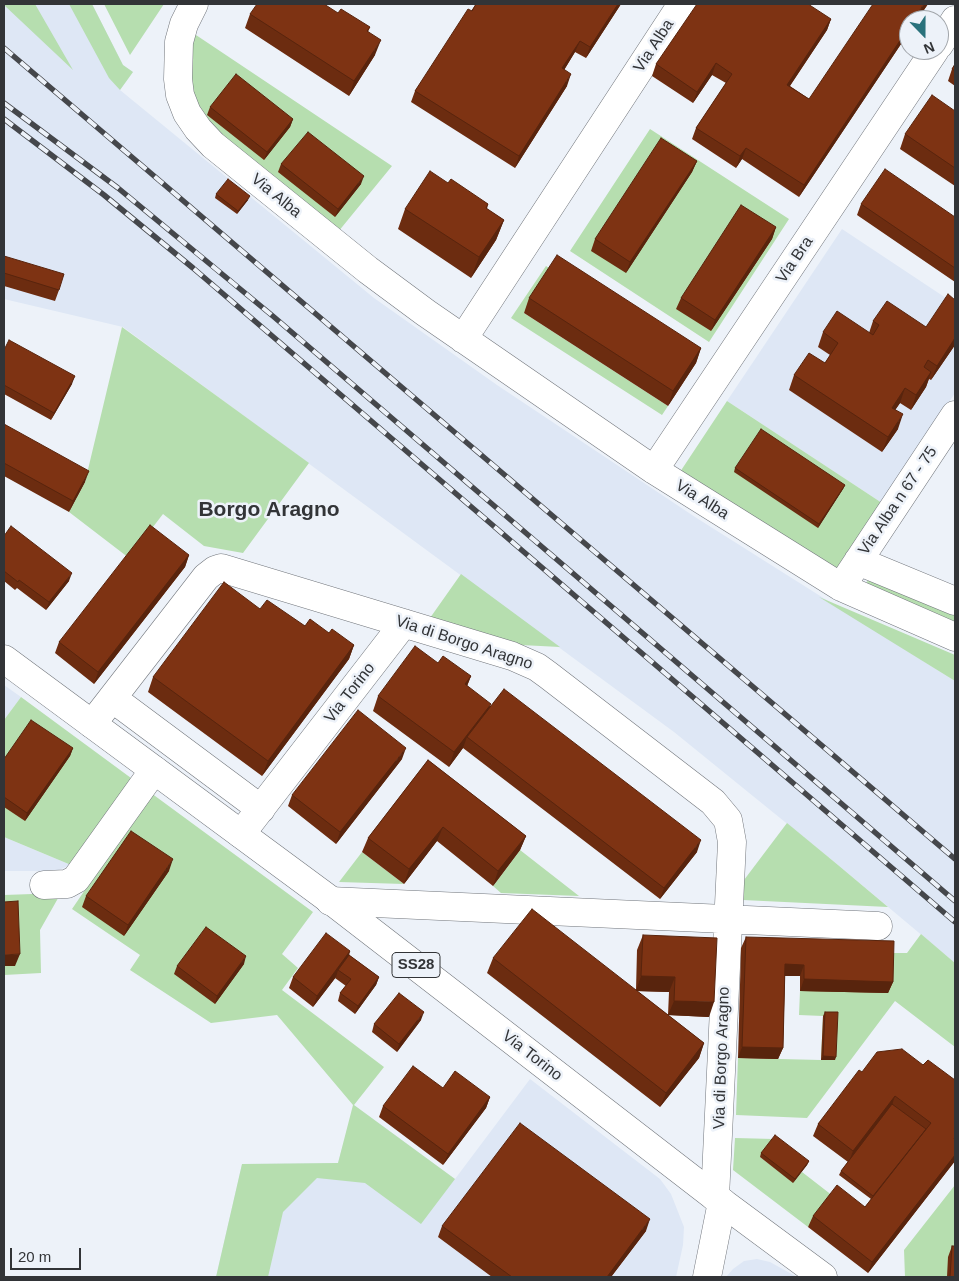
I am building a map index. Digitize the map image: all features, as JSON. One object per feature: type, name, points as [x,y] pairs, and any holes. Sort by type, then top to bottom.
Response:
[{"type":"street","name":"Via Alba","points":[[194,4],[184,24],[177,60],[180,95],[187,112],[198,129],[213,145],[368,270],[462,339],[654,470],[840,587],[955,637]]},
{"type":"street","name":"Via Alba","points":[[462,339],[682,4]]},
{"type":"street","name":"Via Bra","points":[[654,470],[928,60]]},
{"type":"street","name":"Via Alba n 67 - 75","points":[[840,587],[955,415]]},
{"type":"street","points":[[858,561],[955,601]]},
{"type":"street","name":"Via di Borgo Aragno","points":[[112,698],[206,577],[215,570],[227,570],[512,656],[537,666],[713,802],[728,820],[732,833],[719,1200],[707,1277]]},
{"type":"street","name":"Via Torino","points":[[241,834],[404,623]]},
{"type":"street","name":"Via Torino","points":[[4,659],[330,901],[719,1200],[823,1277]]},
{"type":"street","points":[[92,724],[112,698],[261,809]]},
{"type":"street","points":[[44,885],[67,884],[76,878],[154,770]]},
{"type":"street","points":[[330,901],[878,926]]},
{"type":"shaded area","points":[[4,4],[92,4],[123,65],[133,72],[120,90],[374,298],[497,385],[695,517],[955,681],[955,963],[674,732],[123,327],[4,299]]},
{"type":"shaded area","points":[[842,229],[955,304],[955,393],[882,503],[727,401]]},
{"type":"shaded area","points":[[4,685],[21,697],[4,720]]},
{"type":"shaded area","points":[[4,837],[71,865],[56,871],[4,871]]},
{"type":"shaded area","points":[[530,1079],[660,1179],[671,1194],[684,1227],[683,1245],[676,1277],[216,1277],[242,1164],[338,1163],[354,1105],[455,1179]]},
{"type":"shaded area","points":[[757,1259],[770,1262],[797,1277],[726,1277],[744,1261]]},
{"type":"green space","points":[[35,4],[73,70],[4,5]]},
{"type":"green space","points":[[69,4],[92,4],[123,65],[133,72],[120,90],[109,78]]},
{"type":"green space","points":[[104,4],[164,4],[130,55]]},
{"type":"green space","points":[[193,33],[392,166],[338,232],[206,123],[190,89]]},
{"type":"green space","points":[[650,129],[789,219],[709,342],[570,251]]},
{"type":"green space","points":[[546,266],[552,270],[524,313],[668,406],[662,415],[511,318]]},
{"type":"green space","points":[[122,327],[309,463],[243,553],[204,546],[163,514],[129,558],[69,512],[85,482]]},
{"type":"green space","points":[[727,401],[882,503],[837,571],[680,472]]},
{"type":"green space","points":[[461,574],[560,647],[521,645],[430,618]]},
{"type":"green space","points":[[870,577],[955,613],[955,623],[865,585]]},
{"type":"green space","points":[[819,597],[955,655],[955,681]]},
{"type":"green space","points":[[21,697],[131,778],[71,865],[4,837],[4,720]]},
{"type":"green space","points":[[151,793],[313,912],[282,954],[298,968],[282,990],[384,1067],[354,1105],[455,1179],[421,1224],[365,1183],[317,1178],[283,1212],[268,1277],[216,1277],[242,1164],[338,1163],[353,1105],[277,1015],[211,1023],[130,970],[140,955],[72,909]]},
{"type":"green space","points":[[787,823],[888,907],[743,900],[744,880]]},
{"type":"green space","points":[[520,850],[579,896],[501,893],[493,886]]},
{"type":"green space","points":[[362,852],[404,884],[339,882]]},
{"type":"green space","points":[[61,893],[40,930],[41,973],[4,975],[4,895]]},
{"type":"green space","points":[[921,934],[955,963],[955,1047],[895,1001],[807,1118],[736,1115],[738,1058],[821,1060],[823,1016],[799,1015],[800,991],[890,953],[907,953]]},
{"type":"green space","points":[[735,1138],[774,1139],[760,1157],[793,1182],[802,1172],[833,1196],[808,1227],[733,1170]]},
{"type":"green space","points":[[955,1185],[955,1277],[905,1277],[904,1250]]},
{"type":"building","points":[[257,4],[324,4],[338,13],[341,9],[370,27],[367,31],[381,40],[354,81],[250,14]]},
{"type":"building","points":[[476,4],[618,4],[590,47],[580,41],[562,68],[571,74],[519,156],[415,91],[468,9],[472,11]]},
{"type":"building","points":[[697,4],[808,4],[831,19],[787,85],[809,99],[873,4],[924,4],[920,10],[899,10],[899,42],[804,185],[746,148],[740,156],[696,128],[732,74],[716,63],[697,92],[656,64]]},
{"type":"building","points":[[236,74],[293,119],[267,152],[210,107]]},
{"type":"building","points":[[932,95],[955,111],[955,168],[905,134]]},
{"type":"building","points":[[308,132],[364,176],[338,209],[281,164]]},
{"type":"building","points":[[661,138],[697,161],[630,262],[595,239]]},
{"type":"building","points":[[885,169],[955,217],[955,268],[861,204]]},
{"type":"building","points":[[430,171],[448,183],[451,179],[488,204],[486,208],[504,220],[479,257],[405,209]]},
{"type":"building","points":[[228,179],[250,196],[238,211],[216,194]]},
{"type":"building","points":[[741,205],[776,227],[715,320],[681,298]]},
{"type":"building","points":[[557,255],[701,348],[673,391],[529,298]]},
{"type":"building","points":[[4,256],[64,274],[59,290],[4,273]]},
{"type":"building","points":[[948,294],[955,300],[955,338],[937,366],[928,360],[924,367],[931,372],[916,395],[905,388],[892,408],[903,414],[888,437],[794,375],[809,353],[825,363],[838,343],[823,332],[837,311],[873,335],[879,325],[873,321],[887,301],[926,327]]},
{"type":"building","points":[[9,340],[75,376],[54,413],[4,385],[4,350]]},
{"type":"building","points":[[4,424],[89,471],[73,501],[4,463]]},
{"type":"building","points":[[761,429],[845,485],[819,524],[735,468]]},
{"type":"building","points":[[150,525],[189,555],[98,672],[59,642]]},
{"type":"building","points":[[11,526],[72,573],[49,602],[4,571],[4,536]]},
{"type":"building","points":[[224,582],[260,609],[267,600],[305,626],[310,619],[329,633],[332,629],[354,645],[268,761],[153,677]]},
{"type":"building","points":[[415,646],[438,663],[443,656],[471,676],[465,684],[491,704],[454,752],[378,696]]},
{"type":"building","points":[[504,689],[701,840],[664,888],[467,737]]},
{"type":"building","points":[[358,710],[406,748],[340,832],[292,795]]},
{"type":"building","points":[[31,720],[73,748],[27,813],[4,797],[4,759]]},
{"type":"building","points":[[428,760],[526,836],[498,871],[443,827],[409,869],[368,838]]},
{"type":"building","points":[[131,831],[173,859],[128,925],[86,896]]},
{"type":"building","points":[[18,901],[20,954],[4,955],[4,902]]},
{"type":"building","points":[[532,909],[704,1043],[666,1093],[493,958]]},
{"type":"building","points":[[206,927],[246,956],[217,996],[177,966]]},
{"type":"building","points":[[326,933],[350,951],[317,996],[293,977]]},
{"type":"building","points":[[643,935],[717,938],[714,1002],[674,1001],[675,977],[641,976]]},
{"type":"building","points":[[746,937],[894,941],[893,982],[804,979],[804,965],[785,964],[783,1048],[742,1047]]},
{"type":"building","points":[[349,955],[379,977],[358,1006],[340,993],[351,979],[338,970]]},
{"type":"building","points":[[399,993],[424,1012],[399,1044],[374,1024]]},
{"type":"building","points":[[825,1012],[838,1012],[836,1057],[823,1056]]},
{"type":"building","points":[[902,1049],[923,1065],[928,1060],[955,1080],[955,1155],[872,1262],[813,1216],[837,1185],[865,1207],[931,1123],[895,1096],[853,1151],[818,1124],[859,1070],[862,1072],[877,1052]]},
{"type":"building","points":[[413,1066],[443,1088],[455,1071],[490,1097],[448,1154],[383,1106]]},
{"type":"building","points":[[892,1104],[926,1129],[873,1196],[841,1171]]},
{"type":"building","points":[[520,1123],[650,1219],[607,1277],[512,1277],[442,1226]]},
{"type":"building","points":[[775,1135],[809,1161],[795,1179],[761,1153]]},
{"type":"building","points":[[952,1246],[955,1246],[955,1277],[950,1277]]},
{"type":"railway","points":[[4,48],[955,859]]},
{"type":"railway","points":[[4,103],[118,188],[274,317],[955,901]]},
{"type":"railway","points":[[4,119],[104,195],[193,268],[955,922]]},
{"type":"district","name":"Borgo Aragno","points":[[269,510]]}]
